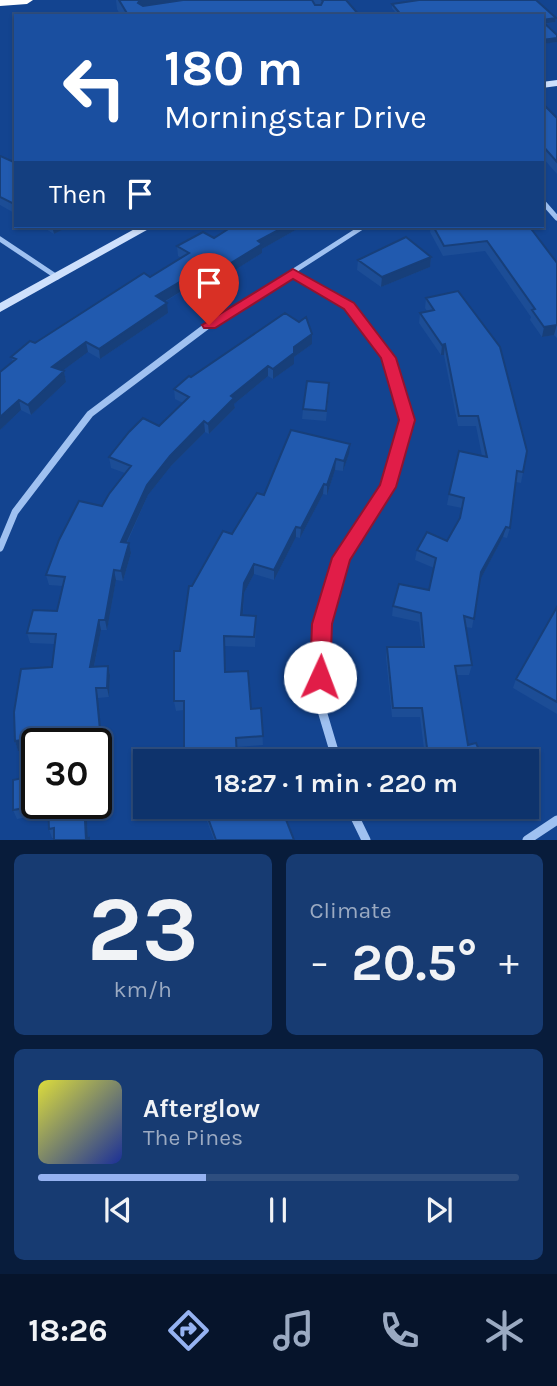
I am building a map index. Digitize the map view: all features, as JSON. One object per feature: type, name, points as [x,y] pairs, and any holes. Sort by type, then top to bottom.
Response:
[{"type":"highway","points":[[0,2],[27,0]]},
{"type":"street","points":[[544,203],[557,218]]},
{"type":"street","points":[[0,308],[144,228]]},
{"type":"street","points":[[0,548],[15,512],[90,414],[188,338],[361,228]]},
{"type":"street","points":[[0,239],[58,277]]},
{"type":"street","points":[[293,273],[349,306],[388,358],[407,420],[388,487],[341,558],[322,624],[320,704],[333,749]]},
{"type":"street","points":[[356,819],[366,840]]},
{"type":"street","points":[[527,840],[557,820]]},
{"type":"building","points":[[119,0],[140,0],[138,3],[143,6],[183,0],[312,0],[315,5],[321,5],[322,0],[346,0],[358,14],[127,14]]},
{"type":"building","points":[[419,0],[536,0],[556,18],[544,20],[544,14],[400,14],[392,4]]},
{"type":"building","points":[[544,23],[557,35],[557,38],[544,40]]},
{"type":"building","points":[[544,105],[557,118],[557,162],[544,147]]},
{"type":"building","points":[[0,156],[14,162],[14,204],[0,197]]},
{"type":"building","points":[[230,228],[282,228],[258,241],[262,244],[200,282],[190,276],[156,296],[167,303],[99,349],[86,342],[52,367],[64,371],[28,405],[19,400],[0,417],[0,372],[16,359],[11,357],[30,341],[35,343],[144,273],[150,277],[189,253],[177,246],[203,232],[214,238]]},
{"type":"building","points":[[434,228],[531,228],[557,263],[557,325],[544,327],[532,310],[535,309],[487,241],[444,246]]},
{"type":"building","points":[[406,237],[431,257],[382,277],[358,260]]},
{"type":"building","points":[[458,291],[500,347],[527,451],[523,472],[517,471],[510,528],[506,527],[481,572],[474,619],[464,616],[472,665],[455,666],[468,745],[476,743],[479,749],[427,749],[422,708],[393,708],[387,647],[424,647],[421,613],[393,606],[399,584],[429,590],[436,558],[417,550],[427,532],[447,541],[460,518],[464,498],[449,494],[459,451],[487,457],[478,416],[459,416],[445,344],[442,345],[420,313],[434,310],[426,298]]},
{"type":"building","points":[[285,313],[299,322],[306,317],[312,334],[294,347],[294,353],[273,369],[268,366],[231,396],[234,398],[208,424],[204,421],[170,456],[147,485],[121,542],[129,543],[121,571],[114,570],[105,620],[99,620],[90,667],[108,666],[107,688],[96,688],[100,728],[21,728],[21,740],[15,741],[14,712],[21,669],[52,667],[56,634],[27,633],[33,610],[57,611],[65,577],[46,575],[59,540],[79,501],[102,506],[131,466],[109,457],[129,432],[143,418],[159,426],[189,397],[174,389]]},
{"type":"building","points":[[307,381],[329,383],[326,411],[303,409]]},
{"type":"building","points":[[291,430],[350,444],[344,461],[336,459],[327,485],[324,484],[301,528],[296,527],[274,570],[254,564],[244,583],[241,615],[256,616],[254,637],[224,636],[225,672],[248,671],[251,709],[261,708],[263,736],[236,738],[236,749],[184,749],[184,701],[174,701],[174,651],[180,651],[189,586],[192,586],[223,531],[232,534],[257,493],[264,495]]},
{"type":"building","points":[[557,607],[557,702],[516,679]]},
{"type":"building","points":[[21,778],[21,809],[13,810],[13,780]]},
{"type":"building","points":[[49,819],[85,819],[86,839],[89,840],[54,840],[54,828],[49,829]]},
{"type":"building","points":[[208,819],[286,819],[294,840],[216,840]]},
{"type":"route","points":[[209,325],[293,273],[349,306],[388,358],[407,420],[388,487],[341,558],[322,624],[320,677]]}]
